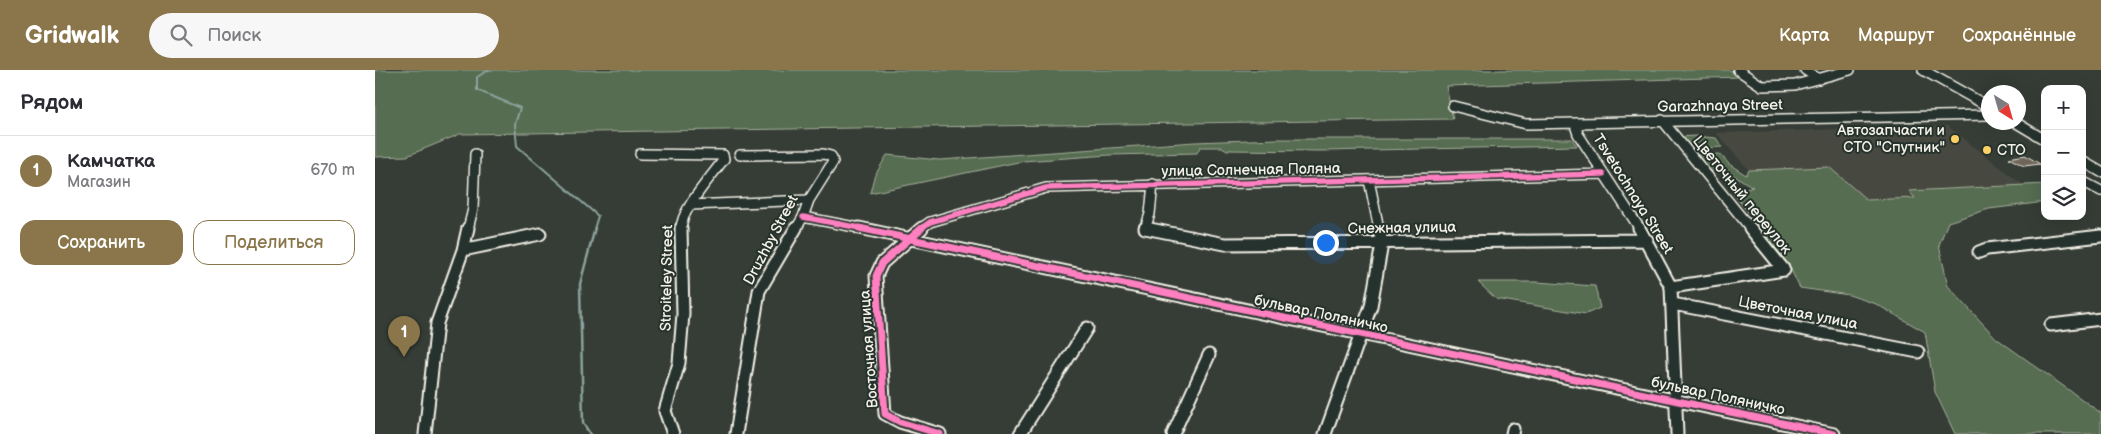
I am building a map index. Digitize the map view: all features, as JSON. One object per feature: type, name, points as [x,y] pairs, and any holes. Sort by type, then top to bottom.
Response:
[{"type":"street","points":[[1738,70],[1762,86],[1795,85],[1850,70]]},
{"type":"street","points":[[1805,70],[1819,79]]},
{"type":"street","points":[[1923,70],[1981,103]]},
{"type":"street","name":"Garazhnaya Street","points":[[1453,106],[1496,115],[1520,123],[1918,118],[1981,115]]},
{"type":"street","name":"Цветочный переулок","points":[[1662,120],[1784,270],[1671,287]]},
{"type":"street","name":"Tsvetochnaya Street","points":[[1585,123],[1576,128],[1603,174],[1647,240],[1671,287],[1677,434]]},
{"type":"street","points":[[2026,129],[2041,138]]},
{"type":"street","points":[[425,434],[437,324],[463,250],[473,209],[475,154]]},
{"type":"street","name":"Stroiteley Street","points":[[640,154],[723,155],[725,159],[690,205],[681,224],[683,314],[679,363],[665,411],[673,434]]},
{"type":"street","name":"Druzhby Street","points":[[736,434],[739,403],[759,291],[803,218],[809,200],[833,162],[831,156],[740,155]]},
{"type":"street","points":[[2086,163],[2101,172]]},
{"type":"street","name":"улица Солнечная Поляна","points":[[909,238],[930,222],[1046,188],[1603,174]]},
{"type":"street","points":[[1325,434],[1371,306],[1382,244],[1369,180]]},
{"type":"street","points":[[2086,183],[2101,191]]},
{"type":"street","name":"Снежная улица","points":[[1153,184],[1150,214],[1145,229],[1225,244],[1647,240]]},
{"type":"street","points":[[690,205],[809,200]]},
{"type":"street","name":"бульвар Поляничко","points":[[803,218],[909,238],[1834,434]]},
{"type":"street","points":[[463,250],[540,234]]},
{"type":"street","points":[[1979,252],[1987,249],[2101,236]]},
{"type":"street","name":"Восточная улица","points":[[909,238],[883,263],[876,276],[885,414],[900,422],[940,434]]},
{"type":"street","name":"Цветочная улица","points":[[1673,304],[1919,352]]},
{"type":"street","points":[[2051,325],[2101,319]]},
{"type":"street","points":[[1020,434],[1087,328]]},
{"type":"street","points":[[1173,434],[1209,355]]},
{"type":"shaded area","points":[[1948,126],[2024,186],[1909,191],[1915,198],[1867,200],[1829,167],[1749,170],[1716,133]]},
{"type":"green space","points":[[375,70],[1730,70],[1741,77],[1446,86],[1453,119],[460,134],[407,156],[375,157]]},
{"type":"green space","points":[[1680,137],[1716,138],[1722,147],[1705,148],[1695,146]]},
{"type":"green space","points":[[1277,139],[1572,139],[1577,146],[1320,151],[1227,150],[1222,147],[1200,147],[1197,153],[1110,155],[1023,161],[870,193],[874,177],[887,155],[940,160],[1195,142]]},
{"type":"green space","points":[[1720,154],[1729,164],[1746,175],[1749,170],[1829,167],[1867,200],[1915,198],[1909,191],[2041,184],[2041,202],[1989,209],[1948,222],[1939,245],[1948,286],[1996,338],[2101,413],[2101,434],[1955,434],[1935,392],[1925,332],[1876,304],[1849,295],[1800,288],[1788,264],[1733,193],[1753,187],[1735,176],[1711,171],[1697,155]]},
{"type":"green space","points":[[1478,282],[1536,282],[1595,286],[1600,308],[1586,314],[1496,299]]},
{"type":"building","points":[[2025,155],[2040,164],[2024,166],[2009,158]]},
{"type":"waterway","points":[[489,70],[477,77],[477,90],[520,108],[515,124],[517,146],[598,216],[594,229]]},
{"type":"waterway","points":[[590,434],[583,423],[580,284],[595,228]]},
{"type":"cycle path","points":[[940,434],[900,422],[885,414],[876,276],[882,263],[930,222],[1046,188],[1603,174]]},
{"type":"cycle path","points":[[803,217],[1834,434]]},
{"type":"place","name":"Автозапчасти и СТО \"Спутник\"","points":[[1955,139]]},
{"type":"place","name":"СТО","points":[[1987,150]]},
{"type":"place","name":"Камчатка","points":[[404,357]]}]
